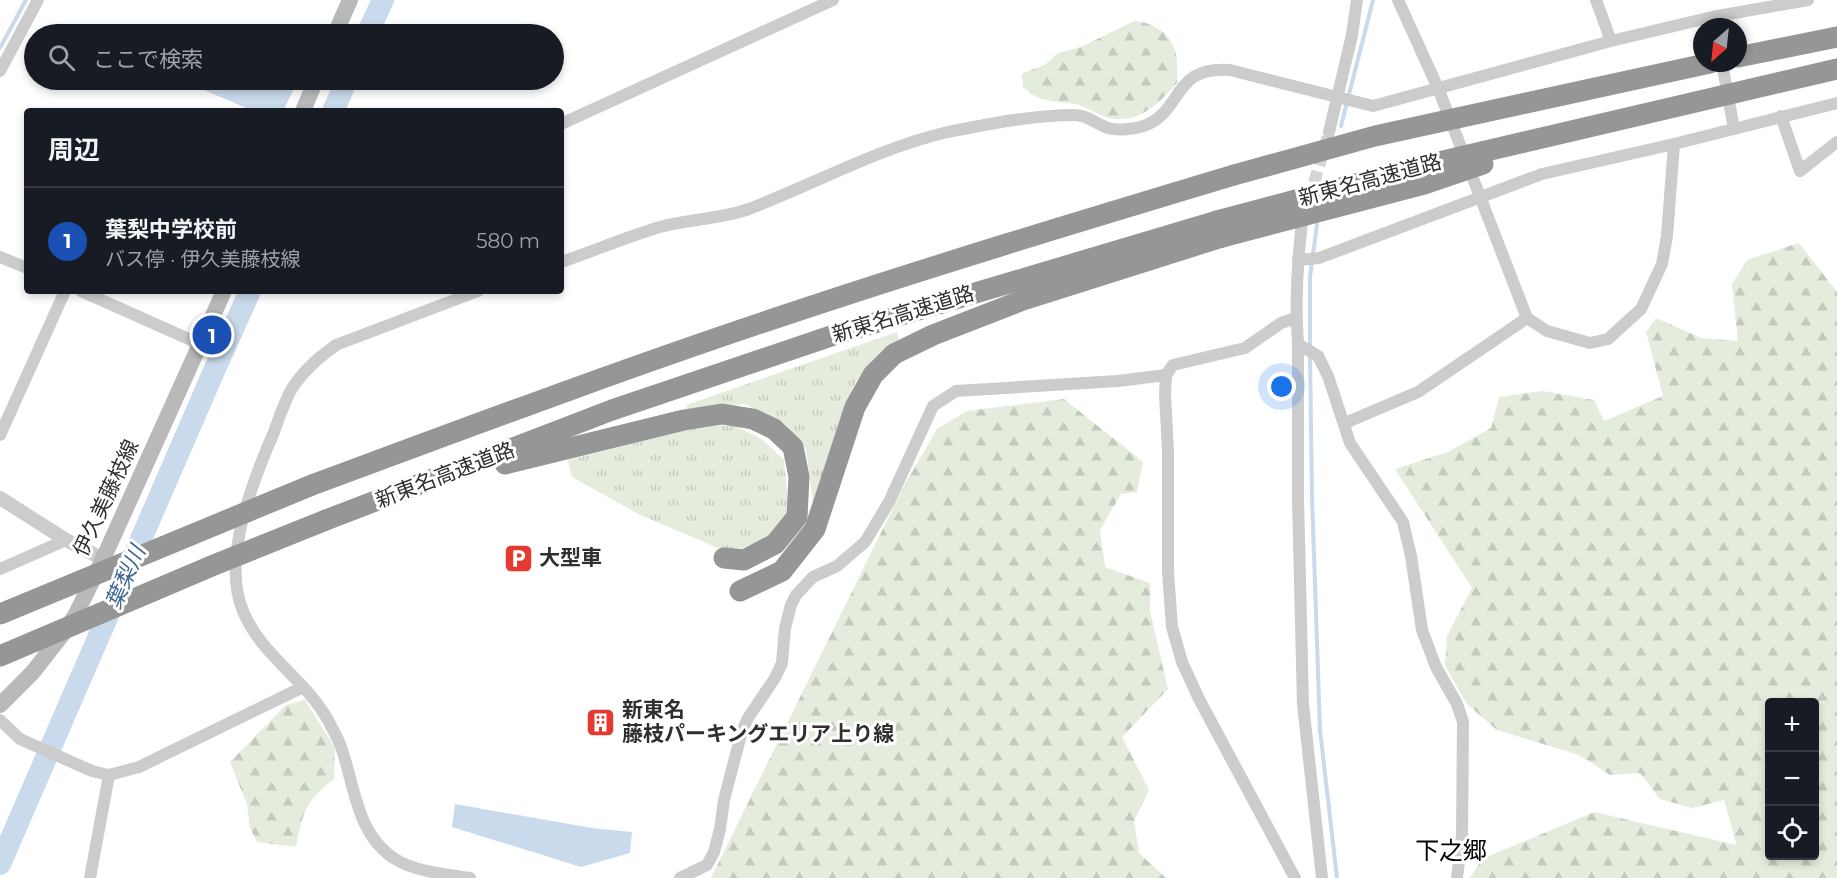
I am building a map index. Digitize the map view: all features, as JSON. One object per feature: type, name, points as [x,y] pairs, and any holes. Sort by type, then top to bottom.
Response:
[{"type":"highway","points":[[1747,55],[1837,37]]},
{"type":"highway","name":"新東名高速道路","points":[[0,614],[312,485],[543,399],[777,317],[1108,212],[1375,136],[1693,67]]},
{"type":"highway","name":"新東名高速道路","points":[[0,656],[326,520],[612,410],[831,336],[1220,229],[1426,165],[1837,69]]},
{"type":"highway","points":[[740,591],[782,571],[815,529],[855,407],[873,375],[894,354],[933,335],[1023,300],[1220,229]]},
{"type":"highway","points":[[428,482],[684,420],[722,414],[753,419],[774,429],[793,447],[799,477],[797,517],[775,544],[744,560],[724,558]]},
{"type":"main road","points":[[339,24],[350,0]]},
{"type":"main road","points":[[304,108],[312,90]]},
{"type":"main road","name":"伊久美藤枝線","points":[[0,705],[33,672],[65,631],[104,559],[223,294]]},
{"type":"street","points":[[25,24],[38,0]]},
{"type":"street","points":[[564,123],[833,0]]},
{"type":"street","points":[[1329,132],[1353,35],[1357,0]]},
{"type":"street","points":[[1398,0],[1438,88],[1527,318],[1547,331],[1590,343],[1608,339],[1641,309],[1662,264],[1667,236],[1674,144]]},
{"type":"street","points":[[1596,0],[1611,41]]},
{"type":"street","points":[[1730,18],[1805,0]]},
{"type":"street","points":[[0,71],[24,26]]},
{"type":"street","points":[[564,261],[660,227],[746,210],[906,145],[947,133],[1032,118],[1077,115],[1092,118],[1108,128],[1128,129],[1144,126],[1163,113],[1184,83],[1201,73],[1219,69],[1373,106],[1611,41],[1693,26]]},
{"type":"street","points":[[1724,72],[1734,129]]},
{"type":"street","points":[[1298,260],[1319,258],[1542,174],[1837,103]]},
{"type":"street","points":[[1781,116],[1800,171],[1837,142]]},
{"type":"street","points":[[1302,223],[1296,318],[1303,704],[1322,878]]},
{"type":"street","points":[[0,257],[24,267]]},
{"type":"street","points":[[0,435],[64,294]]},
{"type":"street","points":[[88,294],[200,344]]},
{"type":"street","points":[[470,294],[336,345],[321,355],[300,377],[291,391],[253,483],[240,525],[236,566],[237,593],[243,613],[278,662],[314,698],[341,746],[361,817],[375,840],[395,859],[418,868],[470,878]]},
{"type":"street","points":[[1295,878],[1199,699],[1182,662],[1172,627],[1168,572],[1166,375],[1173,365],[1245,348],[1281,323],[1296,318]]},
{"type":"street","points":[[1345,423],[1418,392],[1527,318]]},
{"type":"street","points":[[1298,344],[1318,356],[1328,375],[1350,443],[1403,522],[1411,556],[1422,630],[1436,667],[1457,704],[1463,722],[1462,836],[1456,878]]},
{"type":"street","points":[[680,878],[707,864],[714,852],[724,800],[742,731],[782,663],[785,628],[796,595],[813,577],[826,572],[848,558],[866,542],[889,502],[933,406],[956,391],[1118,381],[1166,375]]},
{"type":"street","points":[[0,498],[66,540],[104,559]]},
{"type":"street","points":[[0,569],[66,540]]},
{"type":"street","points":[[0,720],[20,739],[92,771],[109,775],[139,767],[303,687]]},
{"type":"street","points":[[90,878],[109,775]]},
{"type":"green space","points":[[1134,21],[1161,30],[1174,47],[1177,57],[1177,83],[1155,105],[1138,116],[1117,119],[1106,117],[1076,104],[1039,98],[1023,87],[1022,74],[1046,64],[1058,53],[1081,47]]},
{"type":"green space","points":[[1799,243],[1837,292],[1837,878],[1470,878],[1482,859],[1594,812],[1736,845],[1736,843],[1724,800],[1692,808],[1660,799],[1640,773],[1610,775],[1579,755],[1497,730],[1467,704],[1445,666],[1447,636],[1472,588],[1395,469],[1448,452],[1491,428],[1499,397],[1542,391],[1594,400],[1604,421],[1663,396],[1646,332],[1656,318],[1701,338],[1738,341],[1732,284],[1747,260]]},
{"type":"green space","points":[[897,332],[899,339],[857,380],[846,402],[813,504],[806,449],[785,424],[745,404],[687,409],[686,405]]},
{"type":"green space","points":[[1064,399],[1143,462],[1137,492],[1121,494],[1100,530],[1105,567],[1150,583],[1150,611],[1168,689],[1122,737],[1149,790],[1134,821],[1139,853],[1166,878],[711,878],[905,484],[937,429],[967,411]]},
{"type":"green space","points":[[707,425],[735,426],[762,439],[784,460],[789,512],[769,537],[730,553],[638,514],[572,477],[568,460]]},
{"type":"green space","points":[[305,700],[335,748],[334,779],[317,794],[307,808],[296,847],[257,842],[250,828],[247,804],[230,762],[286,705]]},
{"type":"water","points":[[204,90],[294,90],[284,108],[246,108]]},
{"type":"water","points":[[455,804],[592,828],[632,832],[630,853],[581,867],[452,827]]},
{"type":"waterway","points":[[0,48],[26,0]]},
{"type":"waterway","name":"葉梨川","points":[[372,24],[383,0]]},
{"type":"waterway","points":[[1341,126],[1373,0]]},
{"type":"waterway","name":"葉梨川","points":[[334,108],[342,90]]},
{"type":"waterway","points":[[1310,347],[1310,277],[1317,224]]},
{"type":"waterway","name":"葉梨川","points":[[0,864],[249,294]]},
{"type":"waterway","points":[[1310,355],[1320,730],[1337,878]]},
{"type":"tunnel","points":[[1309,200],[1329,132]]},
{"type":"place","name":"葉梨中学校前","points":[[212,335]]},
{"type":"place","name":"大型車","points":[[518,558]]},
{"type":"place","name":"新東名 藤枝パーキングエリア上り線","points":[[601,722]]},
{"type":"district","name":"下之郷","points":[[1451,851]]}]
